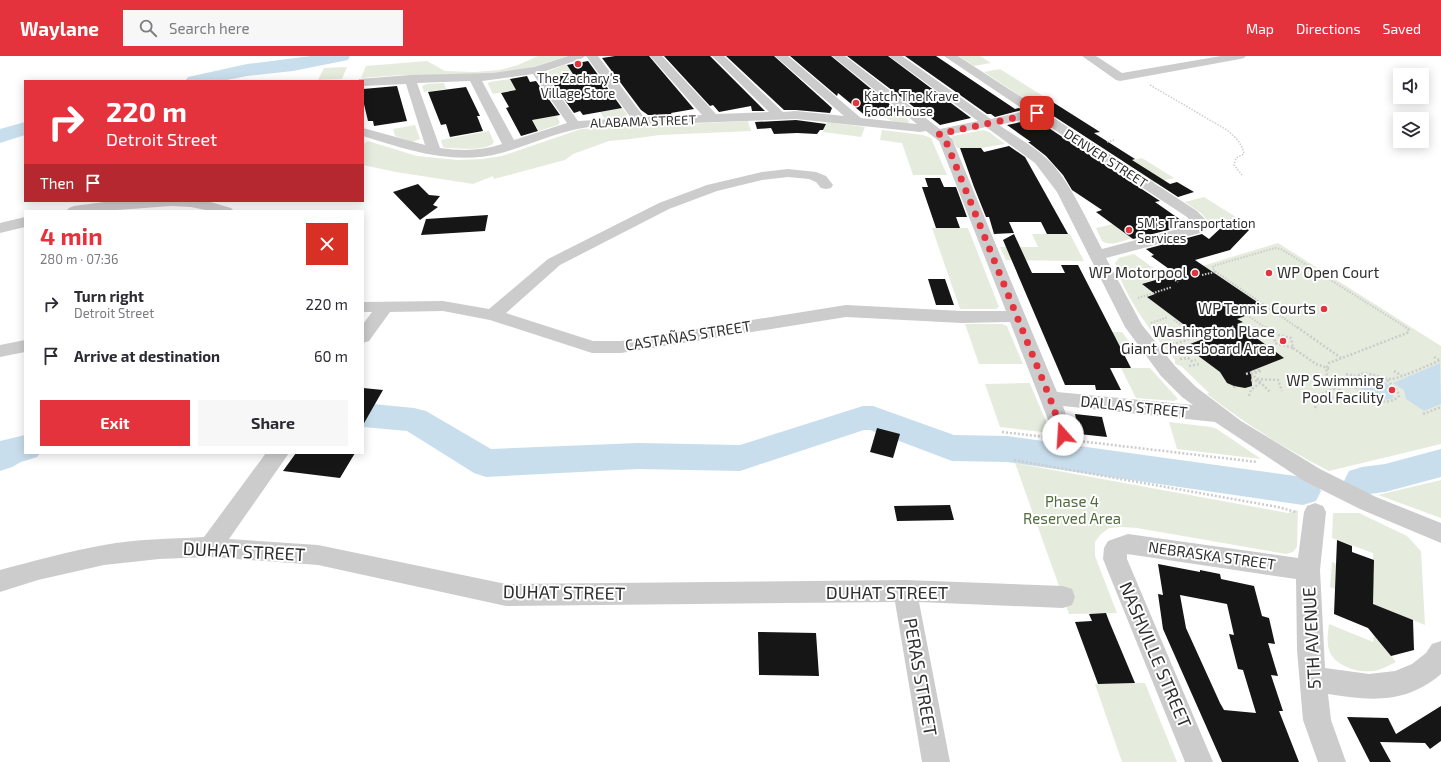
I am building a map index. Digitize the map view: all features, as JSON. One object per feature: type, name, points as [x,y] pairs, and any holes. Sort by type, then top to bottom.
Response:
[{"type":"street","points":[[364,82],[410,79],[475,79],[502,76],[536,70],[580,56]]},
{"type":"street","points":[[592,56],[640,121]]},
{"type":"street","points":[[656,56],[712,118]]},
{"type":"street","points":[[718,56],[779,115]]},
{"type":"street","points":[[781,56],[856,121]]},
{"type":"street","points":[[838,56],[945,139],[1050,398],[1061,438]]},
{"type":"street","points":[[895,56],[1040,160],[1049,170],[1062,187],[1098,255],[1124,311],[1146,344],[1177,381],[1218,415],[1312,475],[1368,503],[1441,533]]},
{"type":"street","name":"DENVER STREET","points":[[950,56],[1192,214],[1201,222],[1200,227],[1194,230],[1098,255]]},
{"type":"street","points":[[1088,56],[1120,77],[1240,56]]},
{"type":"street","points":[[536,70],[576,125]]},
{"type":"street","points":[[410,79],[434,151]]},
{"type":"street","points":[[475,79],[510,146]]},
{"type":"street","name":"ALABAMA STREET","points":[[364,132],[409,146],[434,151],[459,153],[484,152],[510,146],[589,122],[779,115],[807,116],[934,130],[989,123],[1037,113]]},
{"type":"street","points":[[493,315],[554,262],[664,206],[712,188],[762,176],[788,173],[811,175],[821,179],[826,185]]},
{"type":"street","points":[[84,210],[170,202],[206,205],[223,210]]},
{"type":"street","points":[[0,228],[24,222]]},
{"type":"street","name":"CASTAÑAS STREET","points":[[364,307],[384,308],[443,306],[493,315],[592,347],[621,347],[846,311],[962,317],[1017,316]]},
{"type":"street","points":[[364,336],[384,308]]},
{"type":"street","points":[[0,351],[24,346]]},
{"type":"street","name":"DALLAS STREET","points":[[1050,398],[1218,415]]},
{"type":"street","points":[[210,547],[277,454]]},
{"type":"street","name":"5TH AVENUE","points":[[1309,513],[1308,570],[1310,650],[1318,720],[1332,762]]},
{"type":"street","name":"NEBRASKA STREET","points":[[1116,548],[1128,544],[1308,570]]},
{"type":"street","name":"DUHAT STREET","points":[[0,581],[38,570],[104,555],[159,549],[210,547],[318,555],[506,595],[905,591],[1063,597]]},
{"type":"street","name":"NASHVILLE STREET","points":[[1116,548],[1115,559],[1199,762]]},
{"type":"street","name":"PERAS STREET","points":[[905,591],[936,762]]},
{"type":"street","points":[[1313,679],[1375,688],[1390,686],[1418,675],[1431,666],[1441,653]]},
{"type":"path","points":[[1133,75],[1227,130],[1237,139],[1243,148],[1244,154],[1236,158],[1234,165],[1242,175]]},
{"type":"path","points":[[1315,408],[1317,404],[1343,393],[1336,388],[1326,375],[1326,368],[1329,363],[1407,333],[1409,330],[1281,249],[1275,248],[1213,266],[1213,269],[1216,272],[1341,358]]},
{"type":"path","points":[[1202,275],[1216,272]]},
{"type":"path","points":[[1174,277],[1172,278],[1177,281]]},
{"type":"path","points":[[1136,299],[1172,287]]},
{"type":"path","points":[[1247,315],[1274,334],[1291,338],[1293,348]]},
{"type":"path","points":[[1147,324],[1168,317]]},
{"type":"path","points":[[1174,320],[1196,336]]},
{"type":"path","points":[[1166,345],[1174,344],[1214,330]]},
{"type":"path","points":[[1274,334],[1275,344],[1293,348],[1316,364],[1330,369]]},
{"type":"path","points":[[1192,338],[1197,341]]},
{"type":"path","points":[[1434,357],[1440,361]]},
{"type":"path","points":[[1188,358],[1191,361],[1196,360]]},
{"type":"path","points":[[1387,380],[1402,376],[1440,361]]},
{"type":"path","points":[[1246,374],[1259,370],[1261,372],[1252,374],[1270,392]]},
{"type":"path","points":[[1394,371],[1402,376]]},
{"type":"path","points":[[1346,374],[1355,376],[1364,374],[1387,380],[1398,390],[1400,395],[1399,398],[1395,401],[1380,401],[1364,395],[1354,385],[1353,380],[1355,376]]},
{"type":"path","points":[[1257,378],[1278,380],[1282,391]]},
{"type":"path","points":[[1252,380],[1261,382]]},
{"type":"path","points":[[1249,396],[1251,390],[1261,382]]},
{"type":"path","points":[[1234,386],[1235,390]]},
{"type":"path","points":[[1302,398],[1310,399],[1336,388]]},
{"type":"path","points":[[1424,414],[1441,407]]},
{"type":"path","points":[[1002,432],[1264,462]]},
{"type":"path","points":[[1014,460],[1309,513]]},
{"type":"green space","points":[[538,56],[567,56],[533,67],[504,73],[480,75],[402,75],[361,78],[366,66],[427,61],[445,71],[474,72],[500,70],[518,65]]},
{"type":"green space","points":[[959,56],[980,56],[991,63],[974,66]]},
{"type":"green space","points":[[566,64],[573,74],[552,78],[549,71]]},
{"type":"green space","points":[[347,67],[342,79],[318,80],[324,68]]},
{"type":"green space","points":[[1000,69],[1051,101],[1034,105],[984,72]]},
{"type":"green space","points":[[510,79],[516,90],[493,94],[488,84],[489,82]]},
{"type":"green space","points":[[444,83],[446,89],[424,92],[422,86],[427,84]]},
{"type":"green space","points":[[622,108],[627,114],[625,118],[605,119],[600,112]]},
{"type":"green space","points":[[897,111],[910,122],[894,122],[880,114]]},
{"type":"green space","points":[[556,116],[560,122],[558,125],[539,131],[532,120]]},
{"type":"green space","points":[[748,121],[751,131],[660,135],[609,141],[573,154],[565,160],[494,179],[493,176],[473,184],[396,172],[364,165],[364,143],[368,141],[417,156],[457,160],[482,159],[502,156],[581,129]]},
{"type":"green space","points":[[827,122],[865,127],[861,137],[823,132]]},
{"type":"green space","points":[[415,125],[420,139],[412,142],[395,136],[393,129]]},
{"type":"green space","points":[[882,130],[923,135],[931,138],[947,175],[913,175],[902,143],[880,140]]},
{"type":"green space","points":[[983,130],[989,132],[1005,144],[981,148],[957,148],[951,138],[953,136]]},
{"type":"green space","points":[[489,131],[494,142],[485,147],[472,149],[447,148],[443,147],[441,140]]},
{"type":"green space","points":[[1142,158],[1174,178],[1154,183],[1123,162]]},
{"type":"green space","points":[[1204,197],[1239,219],[1212,225],[1201,213],[1185,202]]},
{"type":"green space","points":[[1113,224],[1132,238],[1113,243],[1105,243],[1102,241],[1096,228]]},
{"type":"green space","points":[[932,228],[968,228],[999,307],[996,309],[960,309]]},
{"type":"green space","points":[[1032,234],[1070,234],[1084,261],[1006,260],[1000,247],[1038,247]]},
{"type":"green space","points":[[1278,243],[1441,346],[1441,444],[1329,471],[1297,454],[1266,436],[1221,405],[1207,394],[1209,393],[1181,366],[1175,364],[1175,360],[1148,327],[1132,303],[1115,263],[1119,258],[1134,254],[1166,277]]},
{"type":"green space","points":[[965,324],[1002,324],[1007,326],[1023,364],[979,364]]},
{"type":"green space","points":[[1078,332],[1122,332],[1134,348],[1085,348]]},
{"type":"green space","points":[[1121,368],[1150,368],[1178,399],[1174,401],[1136,398]]},
{"type":"green space","points":[[1030,383],[1051,433],[1000,427],[985,384]]},
{"type":"green space","points":[[1169,422],[1217,429],[1261,459],[1177,449]]},
{"type":"green space","name":"Phase 4 Reserved Area","points":[[1015,463],[1288,513],[1298,510],[1297,547],[1293,552],[1286,554],[1137,528],[1109,528],[1101,534],[1095,542],[1095,556],[1117,613],[1069,614]]},
{"type":"green space","points":[[1441,480],[1441,518],[1378,495]]},
{"type":"green space","points":[[1333,513],[1359,513],[1407,536],[1421,551],[1425,625],[1330,587],[1332,562],[1374,577],[1373,553],[1332,538]]},
{"type":"green space","points":[[1329,624],[1373,642],[1374,635],[1396,662],[1382,669],[1373,671],[1359,671],[1339,663],[1330,653],[1328,646]]},
{"type":"green space","points":[[1145,683],[1177,762],[1122,762],[1095,684]]},
{"type":"water","points":[[1440,363],[1441,404],[1424,411],[1406,399],[1404,390],[1393,383]]},
{"type":"water","points":[[1360,377],[1373,377],[1385,382],[1394,391],[1393,398],[1377,399],[1363,391],[1357,382]]},
{"type":"building","points":[[615,56],[649,56],[694,109],[671,113],[672,115],[648,115],[641,110],[602,58]]},
{"type":"building","points":[[664,56],[710,56],[765,111],[752,111],[751,106],[719,112],[713,105],[710,106]]},
{"type":"building","points":[[726,56],[774,56],[832,108],[830,113],[784,110]]},
{"type":"building","points":[[790,56],[831,56],[898,111],[867,117],[838,93],[837,96]]},
{"type":"building","points":[[847,56],[888,56],[971,118],[940,125]]},
{"type":"building","points":[[905,56],[936,56],[1015,109],[1019,108],[1022,110],[995,117],[991,114],[987,114]]},
{"type":"building","points":[[588,61],[622,108],[583,115],[580,111],[574,113],[549,78],[573,74],[567,65]]},
{"type":"building","points":[[527,76],[530,82],[536,81],[560,115],[532,120],[538,131],[521,136],[506,108],[509,107],[501,93],[516,90],[510,79]]},
{"type":"building","points":[[397,86],[407,121],[374,126],[373,121],[368,121],[364,104],[364,89]]},
{"type":"building","points":[[466,87],[480,116],[477,116],[483,131],[450,137],[446,124],[441,125],[428,92]]},
{"type":"building","points":[[1051,101],[1100,132],[1094,133],[1135,159],[1132,160],[1170,184],[1177,182],[1194,192],[1178,197],[1035,104]]},
{"type":"building","points":[[1035,119],[1160,201],[1155,202],[1188,225],[1133,239],[1096,212],[1102,210],[1072,190],[1063,175],[1046,156],[1028,142],[1031,142],[1007,125]]},
{"type":"building","points":[[796,120],[826,124],[823,130],[820,130],[817,134],[774,134],[771,128],[757,129],[755,122]]},
{"type":"building","points":[[1009,146],[1025,157],[1068,234],[1047,234],[1041,222],[1009,222],[1014,233],[994,234],[989,217],[986,217],[960,148],[981,148],[984,152]]},
{"type":"building","points":[[925,178],[940,178],[944,187],[956,187],[967,217],[956,217],[960,228],[936,228],[922,187],[928,187]]},
{"type":"building","points":[[418,184],[429,195],[440,196],[433,205],[438,207],[420,220],[393,192]]},
{"type":"building","points":[[488,215],[485,231],[421,235],[426,219]]},
{"type":"building","points":[[1225,224],[1250,229],[1230,250],[1195,260],[1266,308],[1237,319],[1243,322],[1237,324],[1284,358],[1251,371],[1252,386],[1245,388],[1227,383],[1220,372],[1185,346],[1203,339],[1147,297],[1155,294],[1142,284],[1176,274],[1151,256],[1154,255],[1146,249],[1202,234],[1209,239]]},
{"type":"building","points":[[1014,234],[1032,273],[1065,273],[1061,265],[1078,265],[1131,368],[1110,368],[1121,390],[1096,390],[1095,385],[1065,385],[1003,240]]},
{"type":"building","points":[[928,279],[945,279],[954,305],[936,305]]},
{"type":"building","points":[[364,388],[383,390],[364,423]]},
{"type":"building","points":[[1075,414],[1102,417],[1107,437],[1079,434]]},
{"type":"building","points":[[877,428],[900,434],[893,458],[870,452]]},
{"type":"building","points":[[295,454],[354,454],[340,478],[283,471]]},
{"type":"building","points":[[950,505],[954,520],[897,521],[894,506]]},
{"type":"building","points":[[1337,540],[1352,546],[1352,552],[1374,560],[1373,604],[1413,620],[1414,650],[1391,656],[1368,628],[1334,614]]},
{"type":"building","points":[[1158,564],[1200,572],[1200,570],[1220,574],[1221,579],[1254,586],[1262,616],[1269,618],[1275,644],[1268,643],[1278,676],[1271,675],[1283,711],[1279,711],[1299,762],[1222,762],[1163,629],[1158,594],[1163,595]],"holes":[[[1180,595],[1227,604],[1234,635],[1229,634],[1238,669],[1243,670],[1256,713],[1224,710],[1186,628]]]},
{"type":"building","points":[[1106,613],[1135,683],[1098,684],[1075,622],[1092,621],[1089,614]]},
{"type":"building","points":[[758,632],[816,633],[819,676],[759,675]]},
{"type":"building","points":[[1441,706],[1441,741],[1430,749],[1425,743],[1380,742],[1391,762],[1370,762],[1347,717],[1388,718],[1396,734]]},
{"type":"waterway","points":[[200,80],[247,70],[293,65],[341,56]]},
{"type":"waterway","points":[[0,136],[24,128]]},
{"type":"waterway","points":[[364,415],[414,420],[486,463],[638,456],[740,458],[863,418],[873,418],[952,448],[1007,449],[1303,491]]},
{"type":"waterway","points":[[0,458],[11,451],[24,448]]},
{"type":"waterway","points":[[1362,481],[1385,478],[1441,463]]},
{"type":"place","name":"The Zachary's Village Store","points":[[578,64]]},
{"type":"place","name":"Katch The Krave Food House","points":[[856,103]]},
{"type":"place","name":"5M's Transportation Services","points":[[1129,230]]},
{"type":"place","name":"WP Motorpool","points":[[1195,273]]},
{"type":"place","name":"WP Open Court","points":[[1269,273]]},
{"type":"place","name":"WP Tennis Courts","points":[[1324,309]]},
{"type":"place","name":"Washington Place Giant Chessboard Area","points":[[1283,341]]},
{"type":"place","name":"WP Swimming Pool Facility","points":[[1392,390]]},
{"type":"route","points":[[1037,113],[939,134],[945,139],[1050,398],[1063,435]]}]
